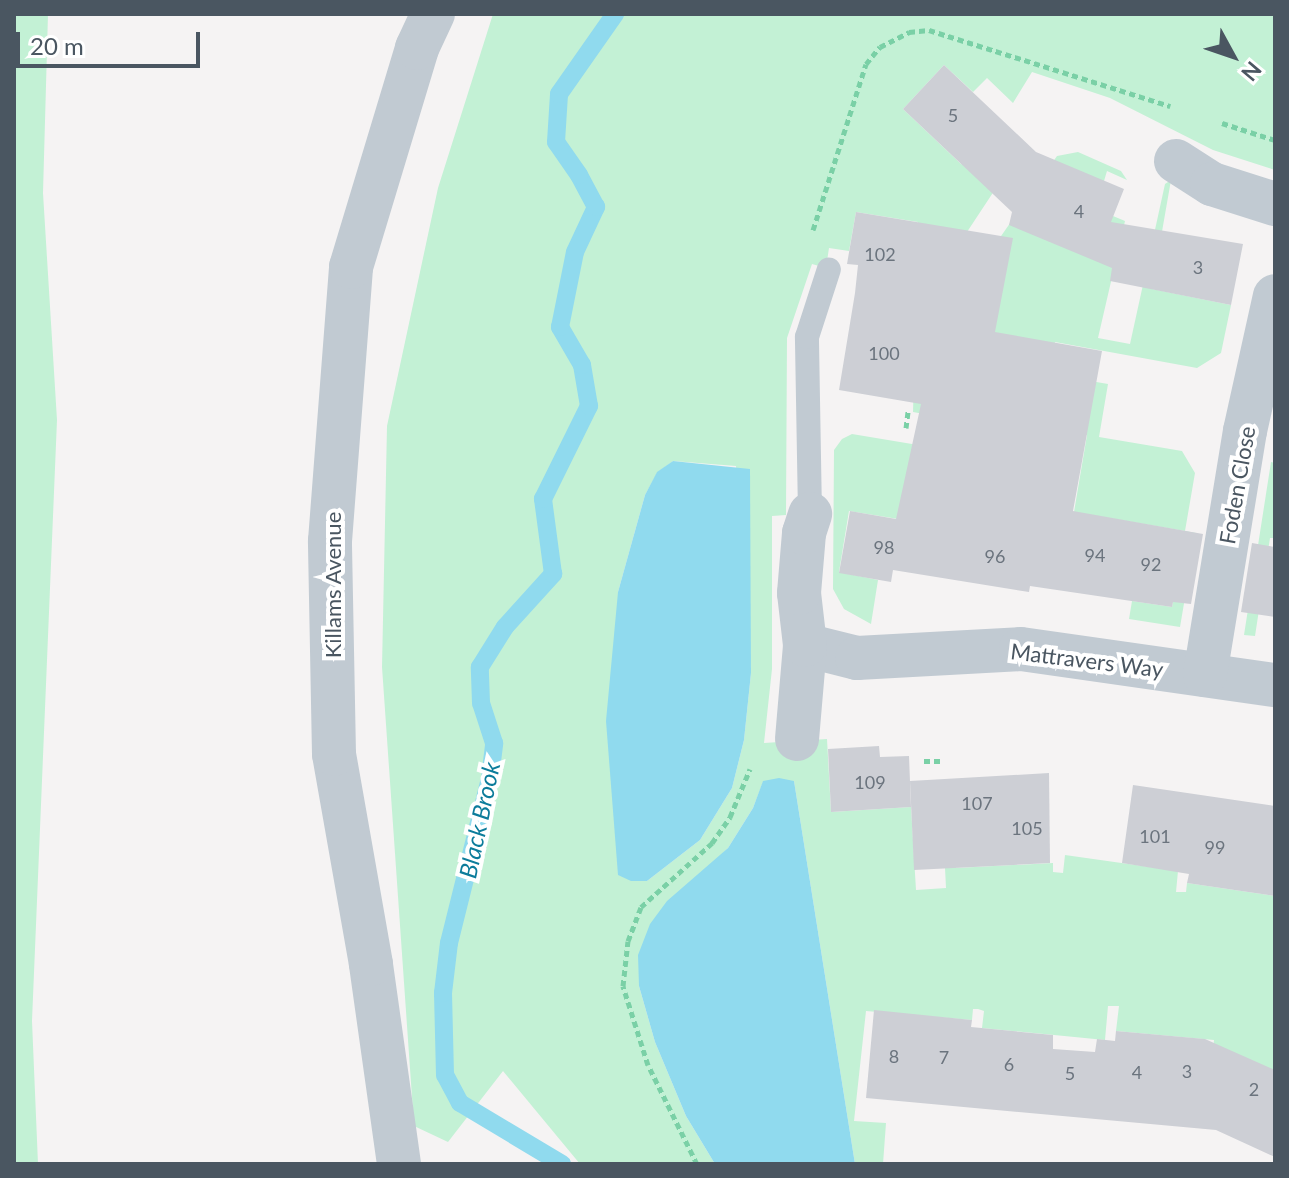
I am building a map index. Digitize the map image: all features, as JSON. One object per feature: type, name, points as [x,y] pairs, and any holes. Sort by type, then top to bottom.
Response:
[{"type":"street","name":"Killams Avenue","points":[[399,1164],[371,964],[334,754],[330,541],[351,267],[417,48],[433,14]]},
{"type":"street","points":[[1176,161],[1212,184],[1275,204]]},
{"type":"street","name":"Foden Close","points":[[1205,675],[1245,431],[1275,296]]},
{"type":"street","points":[[797,739],[805,645],[799,593],[804,533],[810,514]]},
{"type":"street","name":"Mattravers Way","points":[[805,645],[857,658],[1021,649],[1275,685]]},
{"type":"lane","points":[[810,514],[807,337],[829,269]]},
{"type":"path","points":[[906,428],[908,411]]},
{"type":"path","points":[[924,761],[940,761]]},
{"type":"green space","points":[[14,14],[48,14],[43,193],[57,420],[32,1021],[38,1164],[14,1164]]},
{"type":"green space","points":[[493,14],[1275,14],[1275,170],[1213,150],[1110,98],[1032,72],[1013,103],[987,78],[973,92],[944,65],[903,109],[961,164],[1000,182],[967,232],[992,249],[1057,156],[1078,152],[1121,171],[1127,180],[1107,171],[1104,181],[1113,216],[1125,221],[1098,338],[1130,344],[1165,184],[1171,180],[1152,289],[1231,305],[1221,353],[1197,368],[1055,342],[1050,374],[1108,384],[1099,437],[1182,451],[1195,473],[1185,531],[1074,512],[1087,435],[978,424],[913,412],[918,222],[856,212],[849,251],[829,248],[826,268],[812,264],[787,338],[786,515],[772,516],[772,669],[764,743],[827,739],[831,812],[911,807],[916,890],[946,888],[943,828],[956,868],[1053,863],[1053,872],[1063,873],[1065,855],[1178,871],[1176,892],[1186,892],[1187,883],[1275,896],[1275,1070],[1208,1102],[1214,1040],[1116,1031],[1119,1006],[1108,1006],[1105,1040],[982,1028],[984,1011],[978,1009],[973,1009],[972,1020],[866,1011],[854,1121],[886,1123],[883,1164],[855,1164],[794,781],[763,782],[753,808],[728,848],[703,873],[639,986],[655,1042],[686,1116],[715,1164],[580,1164],[503,1071],[448,1142],[414,1126],[382,667],[387,426],[438,188]],"holes":[[[673,461],[736,466],[751,673],[744,740],[732,788],[700,840],[647,881],[618,592],[645,495],[657,473]]]},
{"type":"green space","points":[[852,434],[942,449],[929,524],[849,511],[839,572],[878,580],[871,624],[844,609],[833,589],[834,450],[842,439]]},
{"type":"green space","points":[[1271,462],[1275,463],[1275,538],[1270,538],[1255,636],[1244,635]]},
{"type":"green space","points":[[1185,531],[1196,533],[1180,627],[1129,619],[1132,601],[1172,607]]},
{"type":"water","points":[[673,461],[750,469],[751,673],[744,740],[732,788],[700,840],[647,881],[631,881],[618,875],[606,721],[618,592],[645,495],[657,472]]},
{"type":"water","points":[[779,778],[794,781],[855,1164],[715,1164],[686,1116],[655,1042],[639,986],[638,955],[650,924],[667,901],[728,848],[753,808],[763,781]]},
{"type":"building","points":[[944,65],[1036,152],[1124,189],[1111,222],[1243,244],[1231,305],[1110,281],[1112,268],[1009,225],[1012,212],[903,109]]},
{"type":"building","points":[[856,212],[1013,238],[995,332],[1102,351],[1073,511],[1203,534],[1191,604],[1173,602],[1172,607],[1030,586],[1029,592],[893,570],[891,582],[839,573],[850,511],[896,519],[921,404],[839,390],[858,265],[847,264]]},
{"type":"building","points":[[1252,543],[1275,547],[1275,617],[1241,612]]},
{"type":"building","points":[[879,746],[880,757],[909,756],[911,807],[831,812],[828,749]]},
{"type":"building","points":[[1049,773],[1050,863],[914,870],[910,781]]},
{"type":"building","points":[[1133,785],[1275,806],[1275,896],[1187,883],[1189,874],[1122,863]]},
{"type":"building","points":[[874,1010],[972,1020],[971,1027],[1053,1035],[1053,1049],[1095,1052],[1097,1039],[1115,1041],[1116,1031],[1205,1039],[1275,1070],[1275,1157],[1216,1130],[866,1098]]},
{"type":"waterway","name":"Black Brook","points":[[562,1164],[460,1103],[445,1075],[443,993],[449,943],[490,778],[494,743],[481,703],[480,667],[505,627],[553,574],[543,499],[589,406],[582,365],[560,327],[575,252],[596,207],[556,142],[559,94],[615,14]]}]
